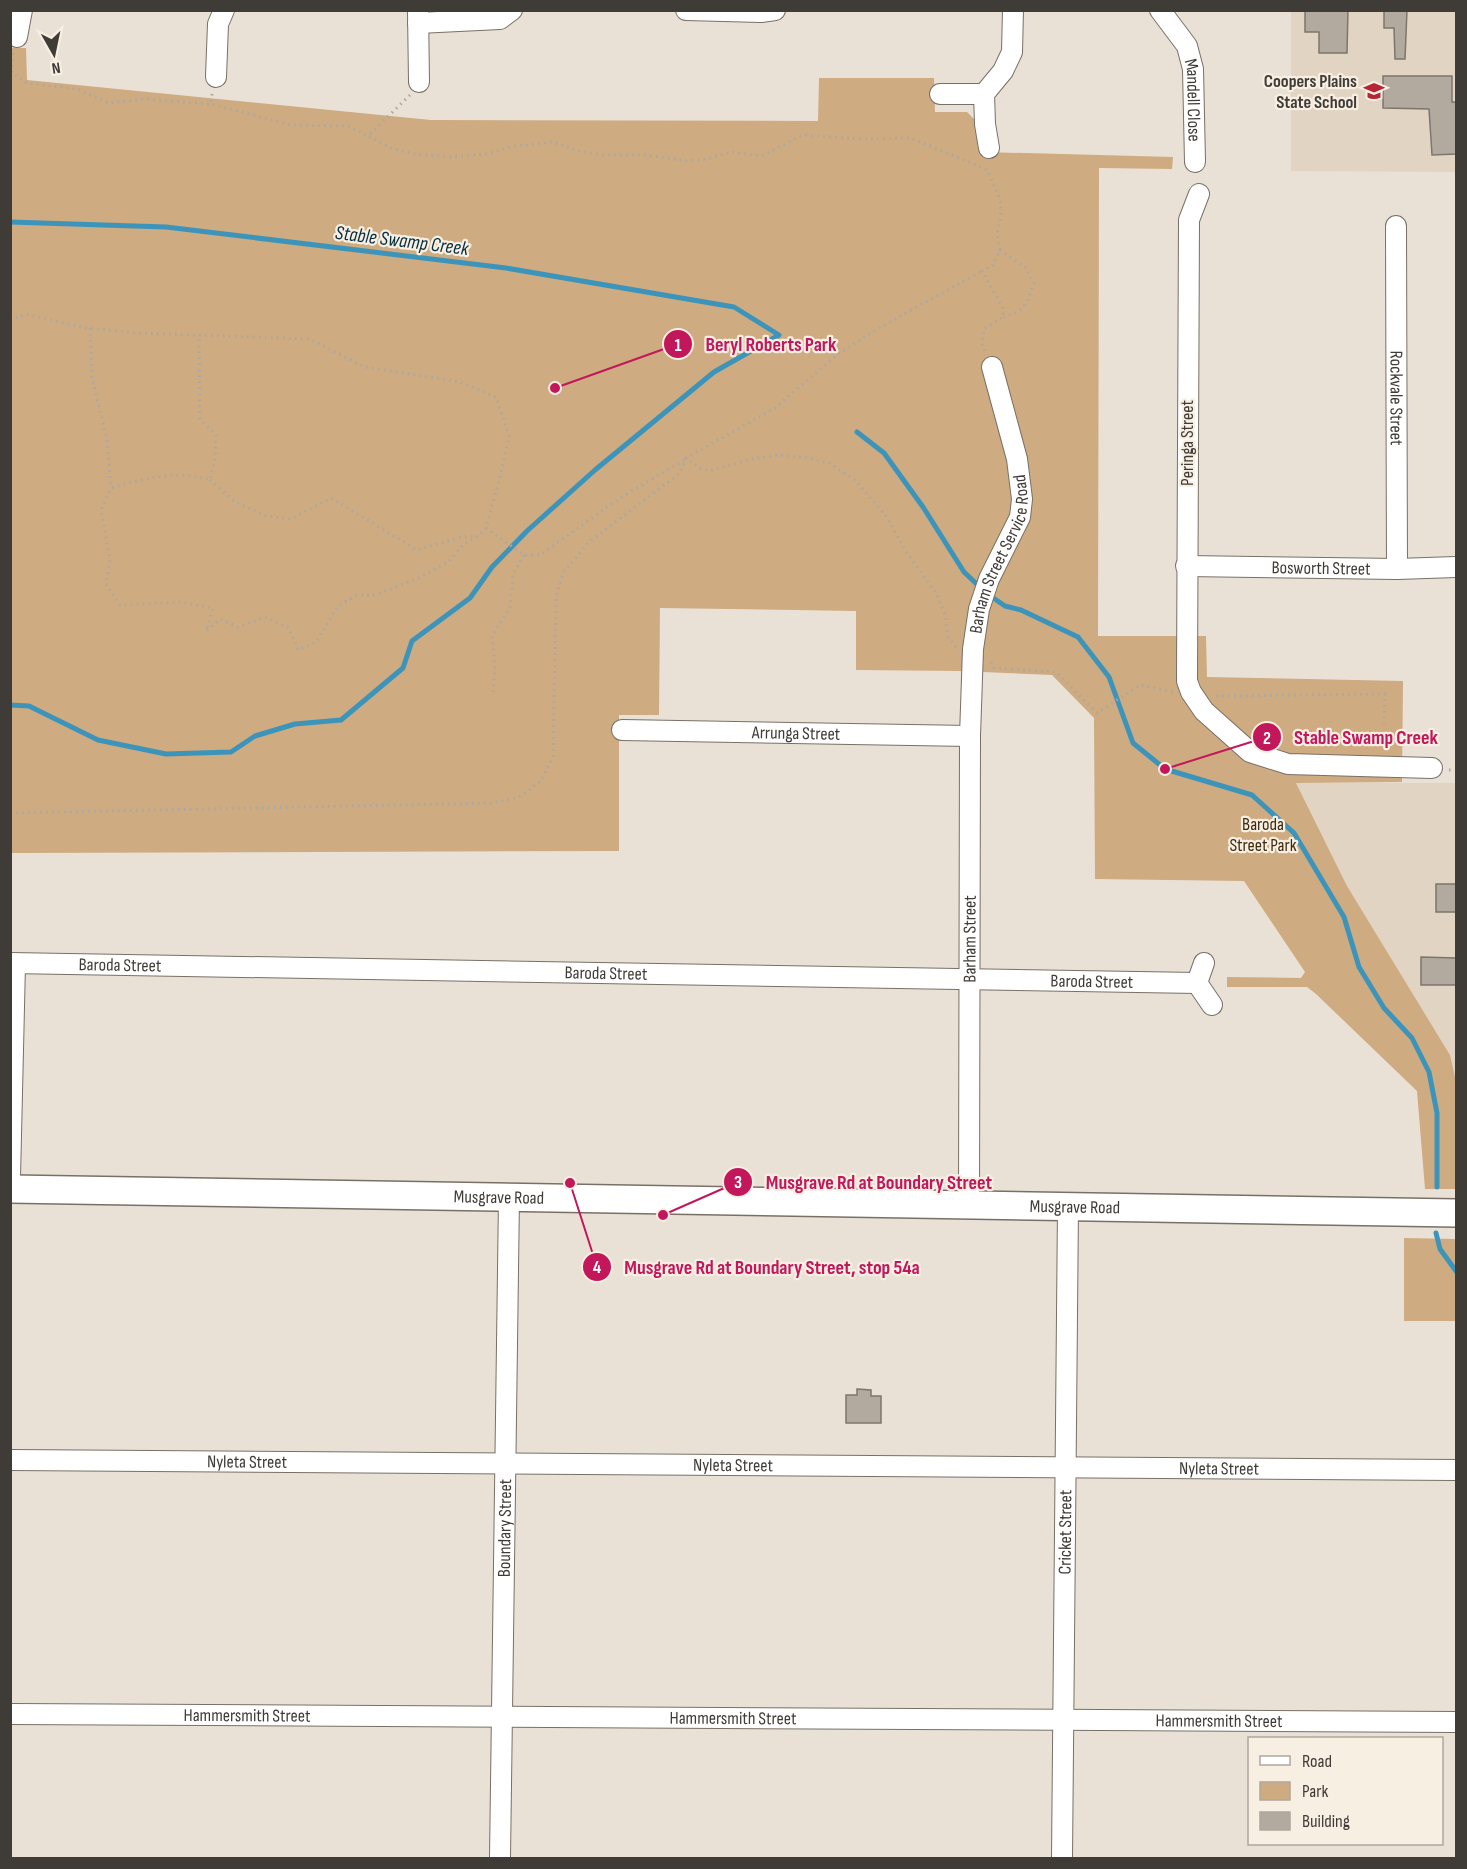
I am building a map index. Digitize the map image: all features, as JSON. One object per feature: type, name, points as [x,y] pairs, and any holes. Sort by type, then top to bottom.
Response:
[{"type":"street","points":[[17,37],[22,10]]},
{"type":"street","points":[[216,76],[218,24],[224,10]]},
{"type":"street","points":[[418,82],[418,17],[500,19],[512,10]]},
{"type":"street","points":[[686,10],[761,12],[775,10]]},
{"type":"street","points":[[989,148],[984,94],[1003,71],[1012,52],[1013,10]]},
{"type":"street","name":"Mandell Close","points":[[1162,11],[1187,46],[1193,69],[1195,162]]},
{"type":"street","points":[[940,93],[984,94]]},
{"type":"street","name":"Peringa Street","points":[[1195,694],[1186,681],[1186,566],[1189,220],[1199,194]]},
{"type":"street","name":"Rockvale Street","points":[[1396,226],[1397,569]]},
{"type":"street","name":"Barham Street Service Road","points":[[972,674],[979,609],[989,579],[1020,517],[1022,499],[1017,459],[992,367]]},
{"type":"street","name":"Bosworth Street","points":[[1186,566],[1397,569],[1456,567]]},
{"type":"street","name":"Barham Street","points":[[969,1205],[968,979],[972,674]]},
{"type":"street","points":[[1195,694],[1204,711],[1250,752],[1288,765],[1432,768]]},
{"type":"street","name":"Arrunga Street","points":[[622,730],[970,736]]},
{"type":"street","points":[[10,1178],[13,963]]},
{"type":"street","name":"Baroda Street","points":[[13,963],[1197,983]]},
{"type":"street","points":[[1204,963],[1197,983],[1212,1005]]},
{"type":"street","name":"Musgrave Road","points":[[10,1189],[1456,1213]]},
{"type":"street","name":"Boundary Street","points":[[500,1858],[509,1197]]},
{"type":"street","name":"Cricket Street","points":[[1062,1858],[1068,1206]]},
{"type":"street","name":"Nyleta Street","points":[[10,1460],[1456,1470]]},
{"type":"street","name":"Hammersmith Street","points":[[10,1714],[1456,1722]]},
{"type":"path","points":[[17,37],[13,41],[12,73],[27,83],[77,89],[109,103],[144,99],[211,104],[291,124],[348,126],[391,148],[423,155],[450,157],[488,154],[510,147],[553,142],[579,151],[645,155],[688,161],[707,159],[731,152],[762,156],[803,135],[861,139],[910,138],[987,170],[1000,200],[1001,218],[997,234],[1000,250],[993,264],[877,329],[837,355],[775,408],[620,498],[540,555],[524,555],[486,528]]},
{"type":"path","points":[[211,104],[212,81],[216,76]]},
{"type":"path","points":[[368,136],[406,100],[418,82]]},
{"type":"path","points":[[987,170],[992,160],[989,148]]},
{"type":"path","points":[[992,367],[982,344],[984,329],[1002,317],[1016,314],[1027,305],[1034,283],[1025,267],[1000,250]]},
{"type":"path","points":[[982,271],[1003,308],[1002,317]]},
{"type":"path","points":[[10,321],[26,314],[90,328],[138,333],[310,339],[365,367],[459,382],[496,397],[509,436],[486,528],[464,544],[448,562],[419,578],[375,595],[357,595],[338,606],[316,642],[298,650],[289,628],[265,617],[238,627],[220,619],[206,631],[213,608],[181,602],[120,605],[106,584],[110,559],[101,510],[111,488],[107,439],[92,377],[90,328]]},
{"type":"path","points":[[199,335],[200,419],[216,435],[215,460],[210,480]]},
{"type":"path","points":[[686,458],[700,468],[709,471],[776,455],[802,457],[829,463],[855,480],[885,516],[907,553],[936,593],[945,614],[948,636],[953,645],[958,648],[984,650],[994,668],[1056,672],[1097,713],[1140,686],[1220,697],[1385,694],[1384,724]]},
{"type":"path","points":[[10,813],[492,803],[519,797],[542,780],[553,756],[556,597],[563,573],[589,542],[680,473],[686,458]]},
{"type":"path","points":[[111,488],[155,476],[201,477],[210,480],[235,502],[266,516],[291,519],[332,498],[417,550],[462,537],[478,536]]},
{"type":"path","points":[[493,692],[495,668],[492,636],[510,608],[513,574],[524,555]]},
{"type":"shaded area","name":"Coopers Plains State School","points":[[1291,11],[1456,11],[1456,172],[1291,171]]},
{"type":"shaded area","points":[[1296,783],[1456,783],[1456,1081],[1450,1055],[1347,886]]},
{"type":"green space","name":"Baroda Street Park","points":[[10,48],[26,48],[27,80],[431,120],[818,121],[819,78],[934,78],[935,112],[967,112],[975,120],[983,152],[1173,157],[1172,169],[1099,168],[1098,636],[1206,636],[1207,677],[1403,681],[1402,782],[1296,783],[1347,886],[1450,1055],[1456,1081],[1456,1189],[1425,1189],[1417,1091],[1316,994],[1307,987],[1227,987],[1227,977],[1301,978],[1305,972],[1244,881],[1095,879],[1094,718],[1052,675],[856,670],[856,611],[660,608],[659,715],[619,715],[619,851],[11,853]]},
{"type":"green space","points":[[1404,1238],[1456,1239],[1456,1321],[1404,1321]]},
{"type":"building","points":[[1305,10],[1348,10],[1347,53],[1319,53],[1319,32],[1305,32]]},
{"type":"building","points":[[1384,10],[1407,10],[1405,59],[1395,59],[1394,28],[1384,28]]},
{"type":"building","points":[[1383,76],[1452,76],[1452,102],[1456,102],[1456,154],[1432,155],[1429,109],[1383,108]]},
{"type":"building","points":[[1436,884],[1456,884],[1456,912],[1436,912]]},
{"type":"building","points":[[1421,957],[1456,958],[1456,985],[1421,985]]},
{"type":"building","points":[[857,1389],[871,1390],[871,1396],[881,1396],[881,1423],[846,1423],[846,1395],[857,1395]]},
{"type":"waterway","points":[[10,222],[166,227],[506,268],[734,307],[779,335],[714,372],[595,470],[527,531],[492,567],[470,598],[412,641],[403,668],[341,720],[295,724],[255,736],[231,752],[166,754],[98,740],[29,706],[10,705]]},
{"type":"waterway","name":"Stable Swamp Creek","points":[[857,432],[884,453],[923,507],[964,572],[982,589]]},
{"type":"waterway","name":"Stable Swamp Creek","points":[[989,595],[1005,606],[1021,610],[1078,637],[1109,677],[1133,743],[1165,769],[1252,795],[1294,833],[1344,917],[1359,967],[1384,1008],[1412,1038],[1429,1072],[1437,1113],[1437,1187]]},
{"type":"waterway","points":[[1436,1233],[1440,1249],[1456,1271]]},
{"type":"place","name":"Coopers Plains State School","points":[[1374,91]]},
{"type":"place","name":"Beryl Roberts Park","points":[[555,388]]},
{"type":"place","name":"Stable Swamp Creek","points":[[1165,769]]},
{"type":"place","name":"Musgrave Rd at Boundary Street, stop 54a","points":[[570,1183]]},
{"type":"place","name":"Musgrave Rd at Boundary Street","points":[[663,1215]]}]
